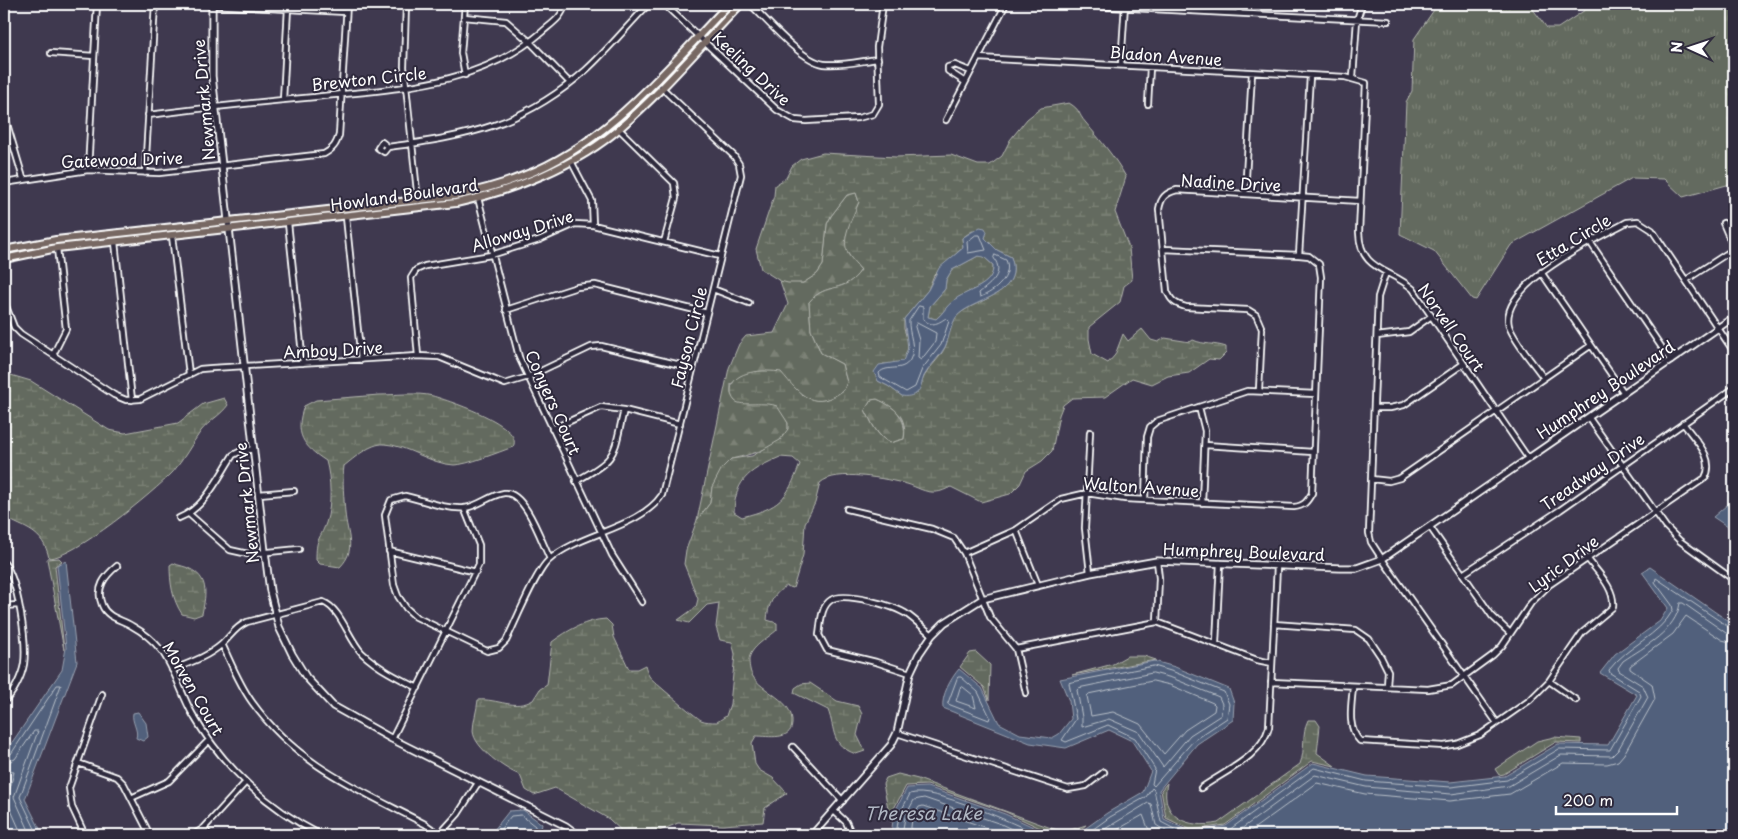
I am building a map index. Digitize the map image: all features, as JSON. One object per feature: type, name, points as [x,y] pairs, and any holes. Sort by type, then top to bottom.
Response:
[{"type":"main road","name":"Howland Boulevard","points":[[4,250],[56,240],[418,200],[468,192],[524,176],[567,154],[609,125],[729,4]]},
{"type":"main road","name":"Howland Boulevard","points":[[4,259],[58,248],[419,208],[478,198],[512,188],[571,161],[620,129],[741,4]]},
{"type":"main road","points":[[620,129],[622,114]]},
{"type":"main road","points":[[608,137],[609,125]]},
{"type":"street","points":[[88,170],[97,4]]},
{"type":"street","points":[[145,173],[155,4]]},
{"type":"street","points":[[212,4],[346,12]]},
{"type":"street","name":"Newmark Drive","points":[[212,4],[210,58],[265,552],[275,613],[292,654],[321,694],[333,706],[392,740],[566,826],[578,835]]},
{"type":"street","name":"Gatewood Drive","points":[[4,183],[23,178],[88,170],[145,173],[324,154],[330,151],[336,145],[339,135],[347,4]]},
{"type":"street","points":[[406,4],[403,44],[419,208]]},
{"type":"street","points":[[465,4],[461,53],[465,75]]},
{"type":"street","name":"Brewton Circle","points":[[148,115],[406,87],[434,83],[465,75],[498,61],[530,42],[558,18],[564,10],[565,4]]},
{"type":"street","points":[[388,147],[452,138],[491,127],[536,106],[587,69],[649,4]]},
{"type":"street","name":"Keeling Drive","points":[[664,4],[777,110],[795,120],[858,118],[873,114],[879,104],[878,60],[883,4]]},
{"type":"street","points":[[750,4],[803,53],[815,61],[825,64],[878,60]]},
{"type":"street","points":[[841,4],[859,4]]},
{"type":"street","points":[[946,120],[1006,4]]},
{"type":"street","points":[[1054,4],[1182,7],[1239,13],[1388,21]]},
{"type":"street","points":[[1239,4],[1239,13]]},
{"type":"street","points":[[1353,77],[1357,20],[1362,4]]},
{"type":"street","points":[[1121,65],[1125,6]]},
{"type":"street","points":[[283,100],[288,8]]},
{"type":"street","points":[[464,17],[506,21],[530,42],[570,83]]},
{"type":"street","points":[[51,53],[94,56]]},
{"type":"street","name":"Bladon Avenue","points":[[978,58],[1353,77]]},
{"type":"street","points":[[965,82],[948,71],[948,67],[955,65],[970,72]]},
{"type":"street","points":[[1148,104],[1150,67]]},
{"type":"street","points":[[1245,194],[1252,73]]},
{"type":"street","points":[[1299,255],[1310,76]]},
{"type":"street","name":"Norvell Court","points":[[1353,77],[1366,83],[1360,201],[1360,246],[1364,258],[1386,272],[1400,278],[1413,289],[1430,317],[1528,458]]},
{"type":"street","name":"Fayson Circle","points":[[464,508],[405,496],[392,500],[385,515],[394,585],[406,608],[416,617],[486,651],[499,648],[506,641],[539,574],[550,559],[648,510],[656,503],[665,485],[740,175],[739,164],[661,87]]},
{"type":"street","points":[[4,114],[5,123],[23,178]]},
{"type":"street","points":[[620,129],[674,183],[676,198],[664,242]]},
{"type":"street","points":[[571,161],[592,201],[593,225]]},
{"type":"street","name":"Nadine Drive","points":[[1259,390],[1262,329],[1260,320],[1248,310],[1178,305],[1170,299],[1167,291],[1159,209],[1165,195],[1177,190],[1360,201]]},
{"type":"street","name":"Conyers Court","points":[[478,198],[491,255],[519,357],[612,555],[642,602]]},
{"type":"street","points":[[346,216],[361,360]]},
{"type":"street","name":"Etta Circle","points":[[1544,378],[1509,326],[1509,316],[1516,300],[1541,272],[1627,222],[1638,221],[1652,230],[1734,352]]},
{"type":"street","points":[[288,223],[303,363]]},
{"type":"street","points":[[1686,280],[1734,249],[1722,223]]},
{"type":"street","name":"Alloway Drive","points":[[418,356],[410,285],[411,278],[416,270],[425,266],[491,255],[539,240],[575,224],[593,225],[720,256]]},
{"type":"street","points":[[172,236],[190,374]]},
{"type":"street","points":[[4,301],[6,317],[21,334],[114,395],[132,400],[115,242]]},
{"type":"street","points":[[1590,242],[1671,361]]},
{"type":"street","points":[[53,355],[66,329],[58,248]]},
{"type":"street","points":[[1163,249],[1299,255],[1315,260],[1321,268],[1313,452],[1205,445]]},
{"type":"street","points":[[1386,272],[1378,297],[1369,533],[1371,542],[1496,723]]},
{"type":"street","points":[[1541,272],[1624,393]]},
{"type":"street","points":[[506,310],[584,285],[605,288],[707,313]]},
{"type":"street","points":[[712,289],[749,303]]},
{"type":"street","points":[[1377,336],[1409,332],[1430,317]]},
{"type":"street","name":"Humphrey Boulevard","points":[[812,835],[881,758],[897,733],[910,673],[932,635],[956,613],[982,599],[1090,573],[1156,561],[1357,568],[1382,559],[1734,317]]},
{"type":"street","name":"Amboy Drive","points":[[132,400],[147,397],[200,369],[418,356],[439,356],[505,384],[528,377],[590,347],[601,346],[693,368]]},
{"type":"street","points":[[1371,479],[1389,480],[1400,478],[1590,346]]},
{"type":"street","points":[[1374,408],[1390,408],[1404,405],[1463,364]]},
{"type":"street","name":"Treadway Drive","points":[[1463,574],[1560,510],[1622,464],[1734,388]]},
{"type":"street","points":[[1144,500],[1147,437],[1150,427],[1157,421],[1246,391],[1259,390],[1316,394]]},
{"type":"street","points":[[552,429],[601,407],[624,410],[680,424]]},
{"type":"street","points":[[1198,407],[1203,420],[1205,445],[1202,503]]},
{"type":"street","points":[[576,481],[608,462],[615,447],[624,410]]},
{"type":"street","points":[[1589,418],[1655,513],[1680,541],[1734,580]]},
{"type":"street","name":"Lyric Drive","points":[[1271,682],[1439,689],[1452,685],[1502,646],[1526,614],[1531,603],[1549,585],[1704,478],[1709,470],[1706,454],[1683,423]]},
{"type":"street","points":[[1090,432],[1085,528],[1090,573]]},
{"type":"street","points":[[179,518],[189,514],[204,500],[233,455],[254,449]]},
{"type":"street","name":"Walton Avenue","points":[[964,553],[1016,530],[1055,502],[1087,493],[1124,499],[1302,506],[1312,493],[1313,452]]},
{"type":"street","points":[[259,494],[294,491]]},
{"type":"street","points":[[392,740],[476,572],[480,556],[479,545],[464,508],[504,493],[512,494],[520,499],[525,507],[550,559]]},
{"type":"street","points":[[847,509],[944,533],[954,538],[964,553],[990,617],[1016,649],[1026,693]]},
{"type":"street","points":[[189,514],[230,550],[248,554],[299,548]]},
{"type":"street","points":[[1430,527],[1492,616],[1510,634]]},
{"type":"street","points":[[1016,530],[1038,585]]},
{"type":"street","points":[[389,551],[476,572]]},
{"type":"street","points":[[1353,686],[1351,725],[1353,734],[1360,741],[1444,746],[1470,740],[1530,700],[1549,681],[1582,634],[1613,607],[1614,597],[1587,558]]},
{"type":"street","points":[[1156,561],[1159,578],[1157,622]]},
{"type":"street","points":[[4,563],[11,574],[24,646],[24,664],[19,679],[8,698],[4,701]]},
{"type":"street","points":[[1216,643],[1220,563]]},
{"type":"street","name":"Morven Court","points":[[117,566],[107,575],[100,588],[101,604],[112,617],[130,625],[153,641],[162,652],[189,707],[208,740],[245,783],[284,812],[321,835]]},
{"type":"street","points":[[1201,788],[1261,746],[1269,726],[1276,566]]},
{"type":"street","points":[[910,673],[876,662],[827,650],[818,635],[824,608],[831,600],[840,596],[865,600],[907,614],[932,635]]},
{"type":"street","points":[[172,670],[205,656],[222,644],[238,626],[275,613],[314,602],[323,602],[330,605],[352,640],[362,652],[381,668],[418,688]]},
{"type":"street","points":[[4,606],[18,605]]},
{"type":"street","points":[[1016,649],[1157,622],[1257,660],[1272,663]]},
{"type":"street","points":[[1274,624],[1356,630],[1369,639],[1381,657],[1388,671],[1387,686]]},
{"type":"street","points":[[222,644],[251,700],[274,730],[328,775],[426,824],[439,835],[458,814],[478,782]]},
{"type":"street","points":[[1549,681],[1576,700]]},
{"type":"street","points":[[85,835],[69,798],[70,788],[102,694]]},
{"type":"street","points":[[897,733],[1068,789],[1086,786],[1104,772]]},
{"type":"street","points":[[131,798],[168,781],[208,740]]},
{"type":"street","points":[[792,747],[843,801]]},
{"type":"street","points":[[78,763],[117,777],[124,784],[150,835]]},
{"type":"street","points":[[193,835],[204,828],[245,783]]},
{"type":"street","points":[[834,811],[846,822],[852,835]]},
{"type":"street","points":[[204,828],[209,835]]},
{"type":"green space","points":[[1432,4],[1529,4],[1547,28],[1558,28],[1594,4],[1734,4],[1734,183],[1683,197],[1664,179],[1632,178],[1511,245],[1476,300],[1472,299],[1434,251],[1400,234],[1406,102],[1412,91],[1414,39],[1436,7]]},
{"type":"green space","points":[[1069,103],[1078,110],[1083,120],[1126,177],[1115,212],[1129,248],[1132,280],[1124,286],[1120,302],[1089,327],[1092,354],[1108,363],[1115,355],[1123,334],[1128,341],[1142,329],[1151,340],[1158,342],[1165,338],[1190,342],[1193,340],[1226,347],[1226,353],[1219,360],[1209,359],[1189,373],[1168,376],[1152,384],[1132,378],[1105,397],[1072,398],[1063,405],[1059,415],[1052,451],[1042,461],[1026,471],[1020,484],[1010,494],[981,502],[951,487],[940,492],[932,492],[898,482],[849,475],[838,476],[820,483],[815,503],[805,523],[803,555],[793,588],[786,586],[781,589],[772,600],[769,609],[767,620],[777,623],[777,630],[756,647],[749,660],[751,674],[788,708],[792,724],[788,733],[772,737],[756,736],[752,743],[755,764],[759,770],[773,778],[787,793],[765,808],[763,822],[723,825],[678,823],[650,835],[626,835],[609,819],[555,788],[534,795],[526,790],[520,775],[492,758],[475,738],[473,727],[478,700],[519,704],[533,700],[540,689],[547,685],[552,642],[584,624],[606,619],[612,625],[614,637],[629,669],[637,669],[645,665],[648,675],[652,679],[701,720],[717,722],[726,716],[730,704],[735,654],[732,642],[720,640],[716,627],[719,603],[707,605],[689,623],[678,620],[696,607],[698,599],[684,564],[686,550],[697,520],[710,503],[712,487],[722,468],[731,459],[752,456],[780,440],[788,429],[788,423],[777,406],[743,404],[735,401],[731,393],[733,383],[737,378],[751,372],[775,371],[781,372],[802,394],[816,400],[834,397],[844,390],[847,382],[842,364],[821,353],[811,330],[809,302],[822,292],[848,283],[861,270],[846,249],[848,228],[859,202],[856,193],[847,195],[827,224],[823,265],[817,274],[803,283],[788,283],[780,281],[761,269],[756,249],[774,196],[775,185],[786,178],[792,166],[801,159],[823,153],[896,157],[951,155],[978,165],[990,165],[1002,156],[1010,140],[1027,119],[1041,108]],"holes":[[[972,231],[986,235],[985,238],[997,250],[1011,257],[1013,269],[1011,279],[1006,287],[968,308],[956,317],[943,351],[924,376],[920,388],[902,396],[878,381],[883,364],[899,364],[907,356],[908,341],[904,329],[904,319],[928,290],[934,275],[963,247],[962,238]],[[877,399],[895,409],[904,425],[904,439],[890,443],[878,433],[865,410],[871,400]],[[780,457],[793,458],[800,464],[786,494],[780,501],[765,510],[742,517],[734,512],[738,490],[747,476]]]},
{"type":"green space","points":[[856,193],[859,202],[846,236],[848,254],[861,270],[848,283],[822,292],[809,302],[811,330],[821,353],[842,364],[847,382],[844,390],[826,400],[812,400],[801,394],[780,377],[768,372],[752,373],[731,384],[731,394],[735,401],[773,404],[781,410],[788,427],[785,435],[769,447],[731,459],[712,487],[710,503],[697,520],[729,368],[739,344],[746,336],[774,333],[788,304],[780,281],[803,283],[817,274],[823,265],[827,224],[847,195]]},
{"type":"green space","points":[[978,256],[984,257],[993,265],[989,279],[978,288],[957,298],[936,319],[928,317],[930,306],[945,289],[946,280],[952,270]]},
{"type":"green space","points":[[4,373],[31,381],[109,430],[125,433],[178,423],[203,404],[224,398],[228,405],[201,431],[173,472],[149,494],[94,536],[61,555],[49,558],[38,536],[4,517]]},
{"type":"green space","points":[[379,395],[427,395],[469,409],[484,415],[508,430],[514,439],[513,447],[475,461],[454,465],[445,464],[393,445],[379,444],[363,452],[344,466],[345,513],[350,542],[348,554],[340,567],[320,564],[316,560],[317,547],[328,516],[330,484],[326,461],[311,450],[301,432],[300,424],[304,406],[316,400]]},
{"type":"green space","points":[[877,399],[894,409],[902,419],[904,439],[890,443],[875,428],[865,410],[871,400]]},
{"type":"green space","points":[[59,558],[62,561],[55,566],[64,650],[47,559]]},
{"type":"green space","points":[[173,563],[190,569],[202,579],[205,590],[202,614],[194,617],[182,614],[171,584],[170,565]]},
{"type":"green space","points":[[976,652],[990,665],[989,700],[984,687],[960,667],[970,653]]},
{"type":"green space","points":[[1127,656],[1144,656],[1156,660],[1072,675],[1113,664]]},
{"type":"green space","points":[[810,683],[837,701],[858,706],[862,714],[857,735],[865,751],[856,754],[842,746],[835,736],[828,710],[794,693],[795,688],[801,684]]},
{"type":"green space","points":[[1308,720],[1316,720],[1320,726],[1317,753],[1335,766],[1312,761],[1225,825],[1191,830],[1166,818],[1161,790],[1167,783],[1166,795],[1172,813],[1187,822],[1197,824],[1218,823],[1300,764]]},
{"type":"green space","points":[[1554,737],[1581,739],[1581,743],[1556,742],[1504,774],[1499,775],[1495,769],[1537,741]]},
{"type":"green space","points":[[898,774],[918,779],[1064,832],[1086,825],[1073,835],[1055,835],[1006,812],[927,785],[906,786],[892,812],[891,822],[883,784],[886,778]]},
{"type":"water","points":[[980,227],[985,228],[987,232],[985,238],[997,250],[1011,257],[1013,271],[1010,281],[993,296],[971,306],[955,319],[945,347],[924,376],[917,393],[911,396],[902,396],[878,381],[874,372],[879,365],[903,361],[908,348],[904,319],[928,290],[939,268],[963,248],[962,238]],"holes":[[[978,256],[984,257],[993,265],[989,278],[978,287],[958,297],[936,319],[928,317],[930,306],[945,289],[946,280],[952,270]]]},
{"type":"water","points":[[1734,499],[1734,531],[1713,517]]},
{"type":"water","points":[[66,561],[77,662],[25,799],[43,835],[4,835],[4,754],[62,670],[66,648],[57,565]]},
{"type":"water","points":[[1650,567],[1734,625],[1734,835],[1076,835],[1107,813],[1143,792],[1151,771],[1132,741],[1109,730],[1066,748],[1030,743],[943,708],[947,687],[959,669],[982,688],[999,723],[1020,734],[1052,738],[1059,734],[1071,719],[1069,701],[1060,679],[1154,661],[1175,667],[1229,689],[1234,703],[1233,720],[1197,744],[1159,790],[1164,819],[1191,832],[1226,826],[1313,763],[1367,776],[1450,782],[1505,776],[1558,744],[1608,745],[1637,695],[1600,673],[1615,654],[1660,621],[1668,608],[1642,572]]},
{"type":"water","points":[[138,712],[146,723],[148,737],[143,741],[136,738],[137,732],[133,713]]},
{"type":"water","name":"Theresa Lake","points":[[927,787],[1005,814],[1051,835],[891,835],[894,813],[907,788]]},
{"type":"water","points":[[523,810],[542,824],[540,835],[490,835],[509,811]]}]
